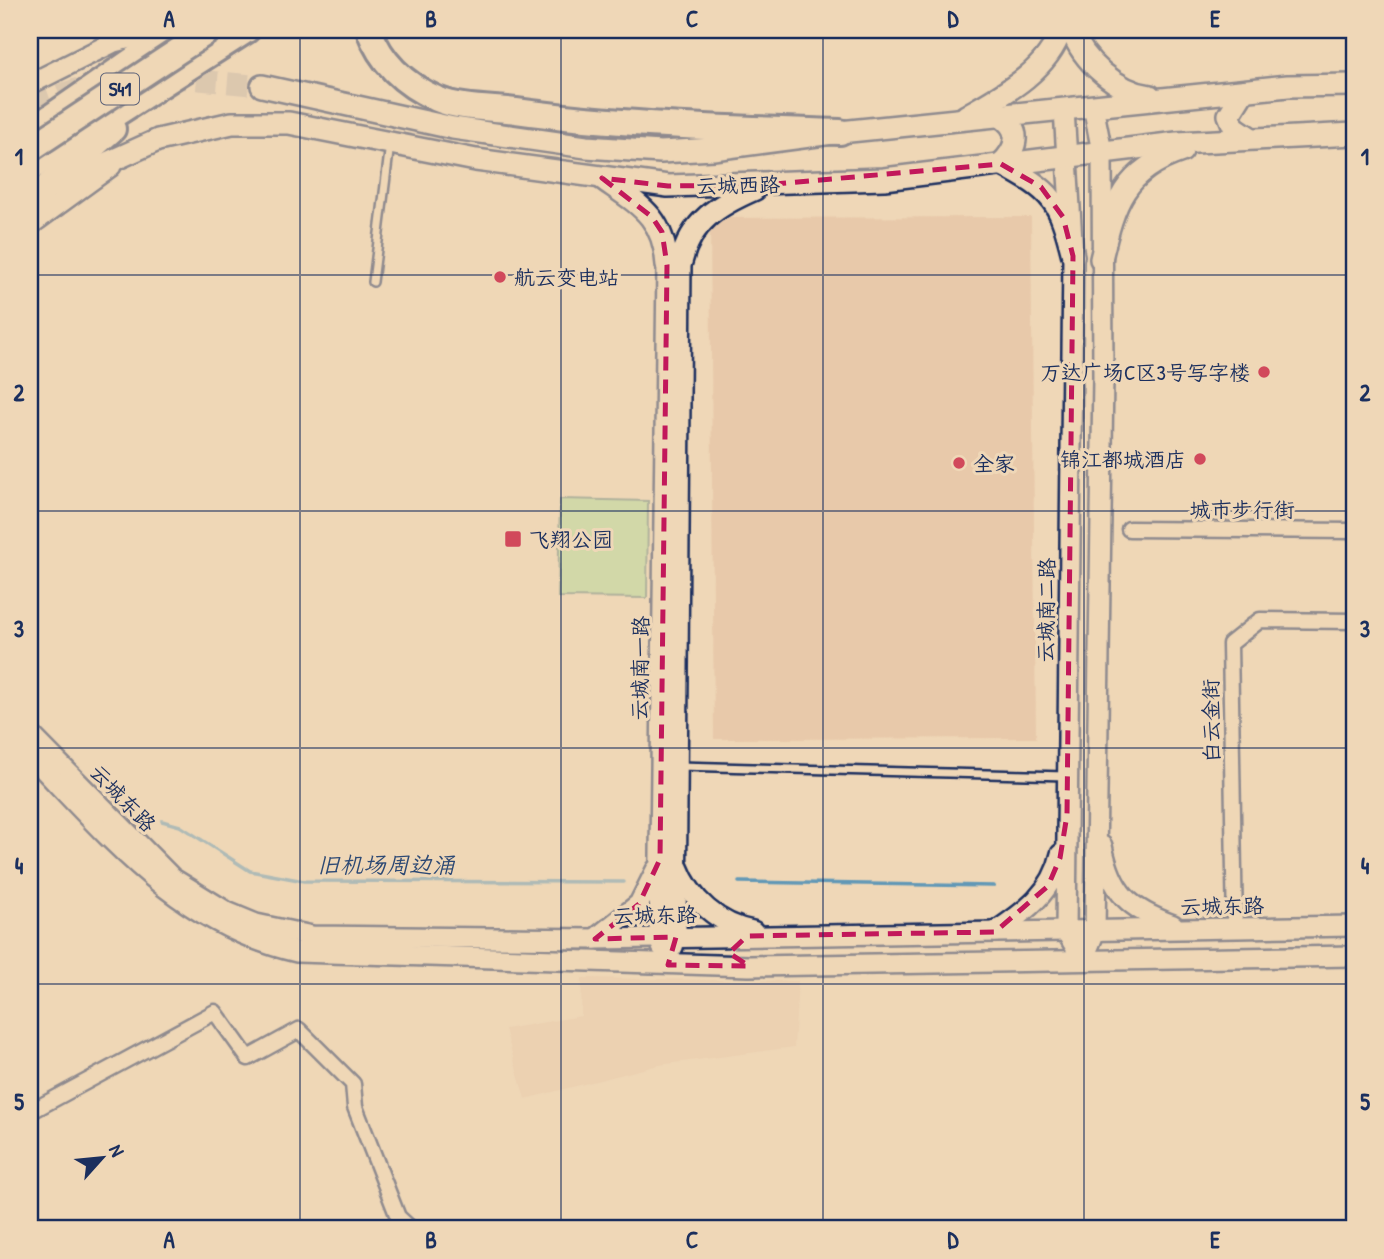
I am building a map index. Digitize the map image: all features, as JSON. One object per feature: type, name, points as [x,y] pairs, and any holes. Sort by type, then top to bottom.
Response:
[{"type":"highway","name":"S41","points":[[30,149],[210,30]]},
{"type":"highway","points":[[30,169],[247,30]]},
{"type":"highway","points":[[369,30],[375,47],[391,68],[411,86],[440,101],[594,122],[840,132]]},
{"type":"highway","points":[[30,131],[170,32]]},
{"type":"highway","points":[[31,200],[110,133],[133,104]]},
{"type":"main road","points":[[957,121],[1030,74],[1057,42],[1060,30]]},
{"type":"main road","points":[[1072,30],[1089,58],[1130,93],[1166,99]]},
{"type":"main road","name":"云城西路","points":[[262,86],[453,128],[586,147],[661,152],[713,149],[840,132],[1244,91],[1354,85]]},
{"type":"main road","points":[[1244,91],[1230,116],[1234,127],[1249,137]]},
{"type":"main road","points":[[1000,116],[1015,130],[1017,137],[1014,149],[1002,164],[1041,187],[1054,200],[1063,217],[1073,256]]},
{"type":"main road","name":"云城西路","points":[[31,200],[129,153],[186,132],[232,122],[289,123],[390,143],[602,178],[668,186],[763,185],[884,178],[1249,137],[1354,134]]},
{"type":"main road","points":[[1101,259],[1110,221],[1122,194],[1143,169],[1153,161],[1217,140]]},
{"type":"main road","points":[[602,178],[652,217],[662,232],[674,263]]},
{"type":"main road","points":[[674,263],[704,218],[724,202],[763,185]]},
{"type":"street","points":[[30,84],[114,42],[170,32],[176,44],[169,61],[151,87],[133,104]]},
{"type":"street","points":[[1083,960],[1095,931],[1103,377],[1102,152],[1093,106]]},
{"type":"street","name":"云城南二路","points":[[1064,110],[1069,156],[1073,256],[1066,931]]},
{"type":"street","points":[[30,225],[129,153]]},
{"type":"street","name":"云城南一路","points":[[668,860],[676,765],[674,263]]},
{"type":"street","name":"云城南一路","points":[[668,965],[674,263]]},
{"type":"street","name":"城市步行街","points":[[1129,529],[1354,531]]},
{"type":"street","name":"白云金街","points":[[1236,929],[1230,644],[1260,620],[1354,621]]},
{"type":"street","name":"云城东路","points":[[30,734],[172,878],[227,912],[256,924],[312,936],[595,939],[1354,926]]},
{"type":"street","name":"云城东路","points":[[30,755],[171,894],[225,928],[271,946],[324,954],[749,966],[1354,956]]},
{"type":"street","points":[[1067,776],[1079,789],[1089,789],[1097,778]]},
{"type":"street","points":[[995,932],[1024,913],[1048,886],[1060,858],[1067,815]]},
{"type":"street","points":[[1096,815],[1104,856],[1116,889],[1147,915],[1185,929]]},
{"type":"street","points":[[595,939],[639,904],[668,860],[705,908],[744,930],[775,935]]},
{"type":"street","points":[[1066,931],[1083,960]]},
{"type":"street","points":[[747,936],[736,952],[749,966]]},
{"type":"street","points":[[30,1112],[215,1012],[248,1058],[299,1030],[353,1084],[355,1107],[398,1217],[411,1229]]},
{"type":"lane","points":[[373,282],[390,143]]},
{"type":"lane","points":[[676,765],[1067,776]]},
{"type":"highlighted area","points":[[1001,164],[1041,187],[1063,217],[1073,256],[1067,815],[1060,858],[1048,886],[995,932],[747,936],[729,953],[749,966],[668,965],[676,937],[595,939],[639,904],[660,859],[667,265],[662,232],[652,217],[602,178],[668,186],[763,185]]},
{"type":"shaded area","points":[[1031,217],[1036,738],[714,739],[710,218]]},
{"type":"shaded area","points":[[582,978],[798,981],[794,1047],[659,1065],[525,1099],[505,1029],[581,1016]]},
{"type":"green space","name":"飞翔公园","points":[[560,499],[648,501],[647,598],[558,597]]},
{"type":"waterway","name":"旧机场周边涌","points":[[162,821],[180,826],[250,871],[304,881],[624,882]]},
{"type":"waterway","name":"旧机场周边涌","points":[[739,882],[994,886]]},
{"type":"tunnel","points":[[166,77],[262,86]]},
{"type":"tunnel","points":[[30,105],[93,83]]},
{"type":"place","name":"航云变电站","points":[[500,277]]},
{"type":"place","name":"万达广场C区3号写字楼","points":[[1264,372]]},
{"type":"place","name":"锦江都城酒店","points":[[1200,459]]},
{"type":"place","name":"全家","points":[[959,463]]},
{"type":"place","name":"飞翔公园","points":[[513,539]]}]
